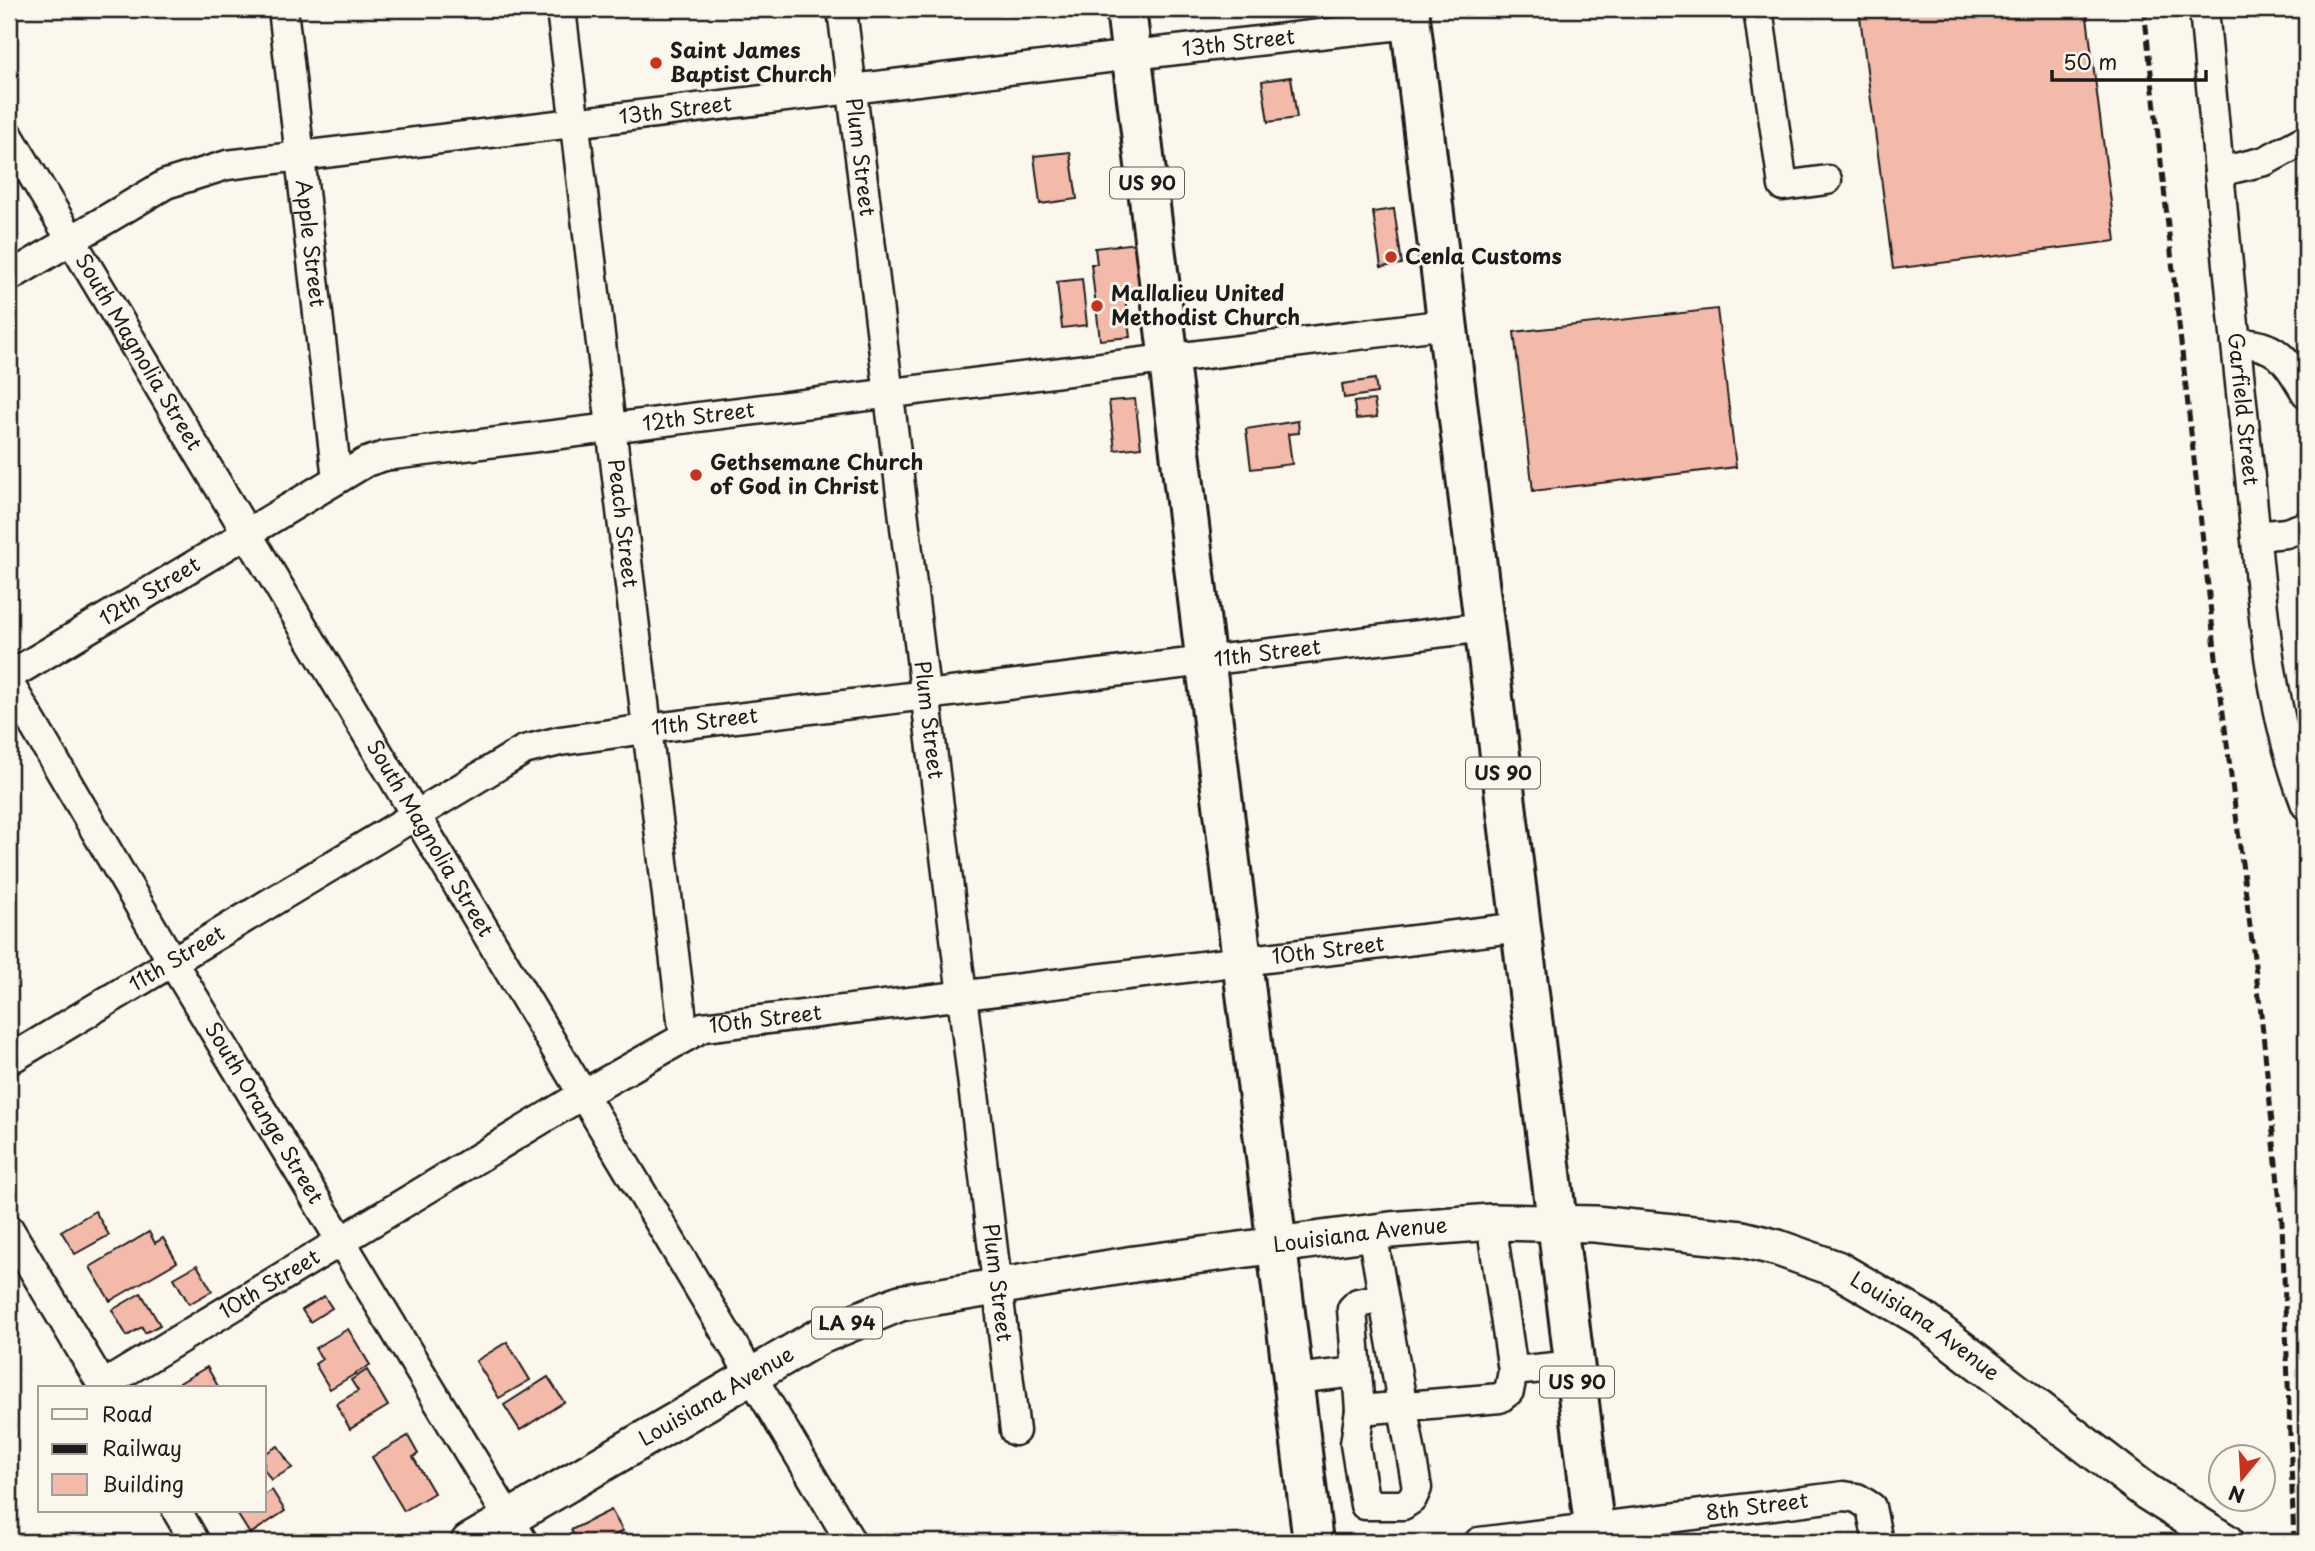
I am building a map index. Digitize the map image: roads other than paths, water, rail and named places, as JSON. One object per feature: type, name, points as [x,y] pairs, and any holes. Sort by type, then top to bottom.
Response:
[{"type":"highway","name":"US 90","points":[[1126,9],[1314,1542]]},
{"type":"highway","name":"US 90","points":[[1409,16],[1595,1535]]},
{"type":"main road","name":"Louisiana Avenue","points":[[468,1542],[516,1531],[752,1376],[818,1337],[900,1303],[999,1284],[1277,1245],[1372,1232],[1491,1222],[1669,1229],[1742,1239],[1778,1248],[1837,1269],[1921,1318],[2147,1492],[2226,1542]]},
{"type":"street","name":"Apple Street","points":[[283,9],[337,479]]},
{"type":"street","name":"Peach Street","points":[[561,9],[684,1037]]},
{"type":"street","name":"Plum Street","points":[[842,9],[961,996],[999,1284],[1014,1431]]},
{"type":"street","points":[[1758,9],[1783,186],[1827,180]]},
{"type":"street","name":"Garfield Street","points":[[2204,9],[2256,536],[2274,682],[2287,743],[2306,805]]},
{"type":"street","name":"13th Street","points":[[9,277],[184,177],[227,165],[1132,55],[1409,16]]},
{"type":"street","name":"South Magnolia Street","points":[[9,136],[851,1542]]},
{"type":"street","points":[[2219,172],[2265,161],[2306,139]]},
{"type":"street","name":"12th Street","points":[[9,676],[366,462],[385,456],[1447,324]]},
{"type":"street","points":[[2236,343],[2253,343],[2279,354],[2306,393]]},
{"type":"street","points":[[2256,536],[2286,533],[2306,526]]},
{"type":"street","name":"11th Street","points":[[9,1060],[524,750],[560,741],[646,729],[1485,627]]},
{"type":"street","name":"South Orange Street","points":[[9,682],[173,963],[516,1531]]},
{"type":"street","name":"10th Street","points":[[105,1386],[582,1094],[703,1027],[1521,927]]},
{"type":"street","points":[[1360,1410],[1500,1398],[1509,1391],[1513,1371],[1491,1222]]},
{"type":"street","points":[[9,1229],[102,1386]]},
{"type":"street","points":[[1372,1232],[1401,1405],[1415,1466],[1417,1488],[1412,1499],[1403,1505],[1365,1505],[1354,1444],[1360,1410],[1352,1309],[1358,1303],[1383,1298]]},
{"type":"street","points":[[1513,1371],[1575,1365]]},
{"type":"street","points":[[1293,1379],[1357,1372]]},
{"type":"street","name":"8th Street","points":[[1479,1542],[1595,1535],[1844,1496],[1866,1502],[1875,1519],[1878,1542]]},
{"type":"street","points":[[178,1512],[195,1542]]},
{"type":"railway","points":[[2144,9],[2215,649],[2261,1013],[2282,1223],[2294,1542]]},
{"type":"place","name":"Saint James Baptist Church","points":[[656,63]]},
{"type":"place","name":"Cenla Customs","points":[[1391,257]]},
{"type":"place","name":"Mallalieu United Methodist Church","points":[[1097,306]]},
{"type":"place","name":"Gethsemane Church of God in Christ","points":[[696,475]]}]
